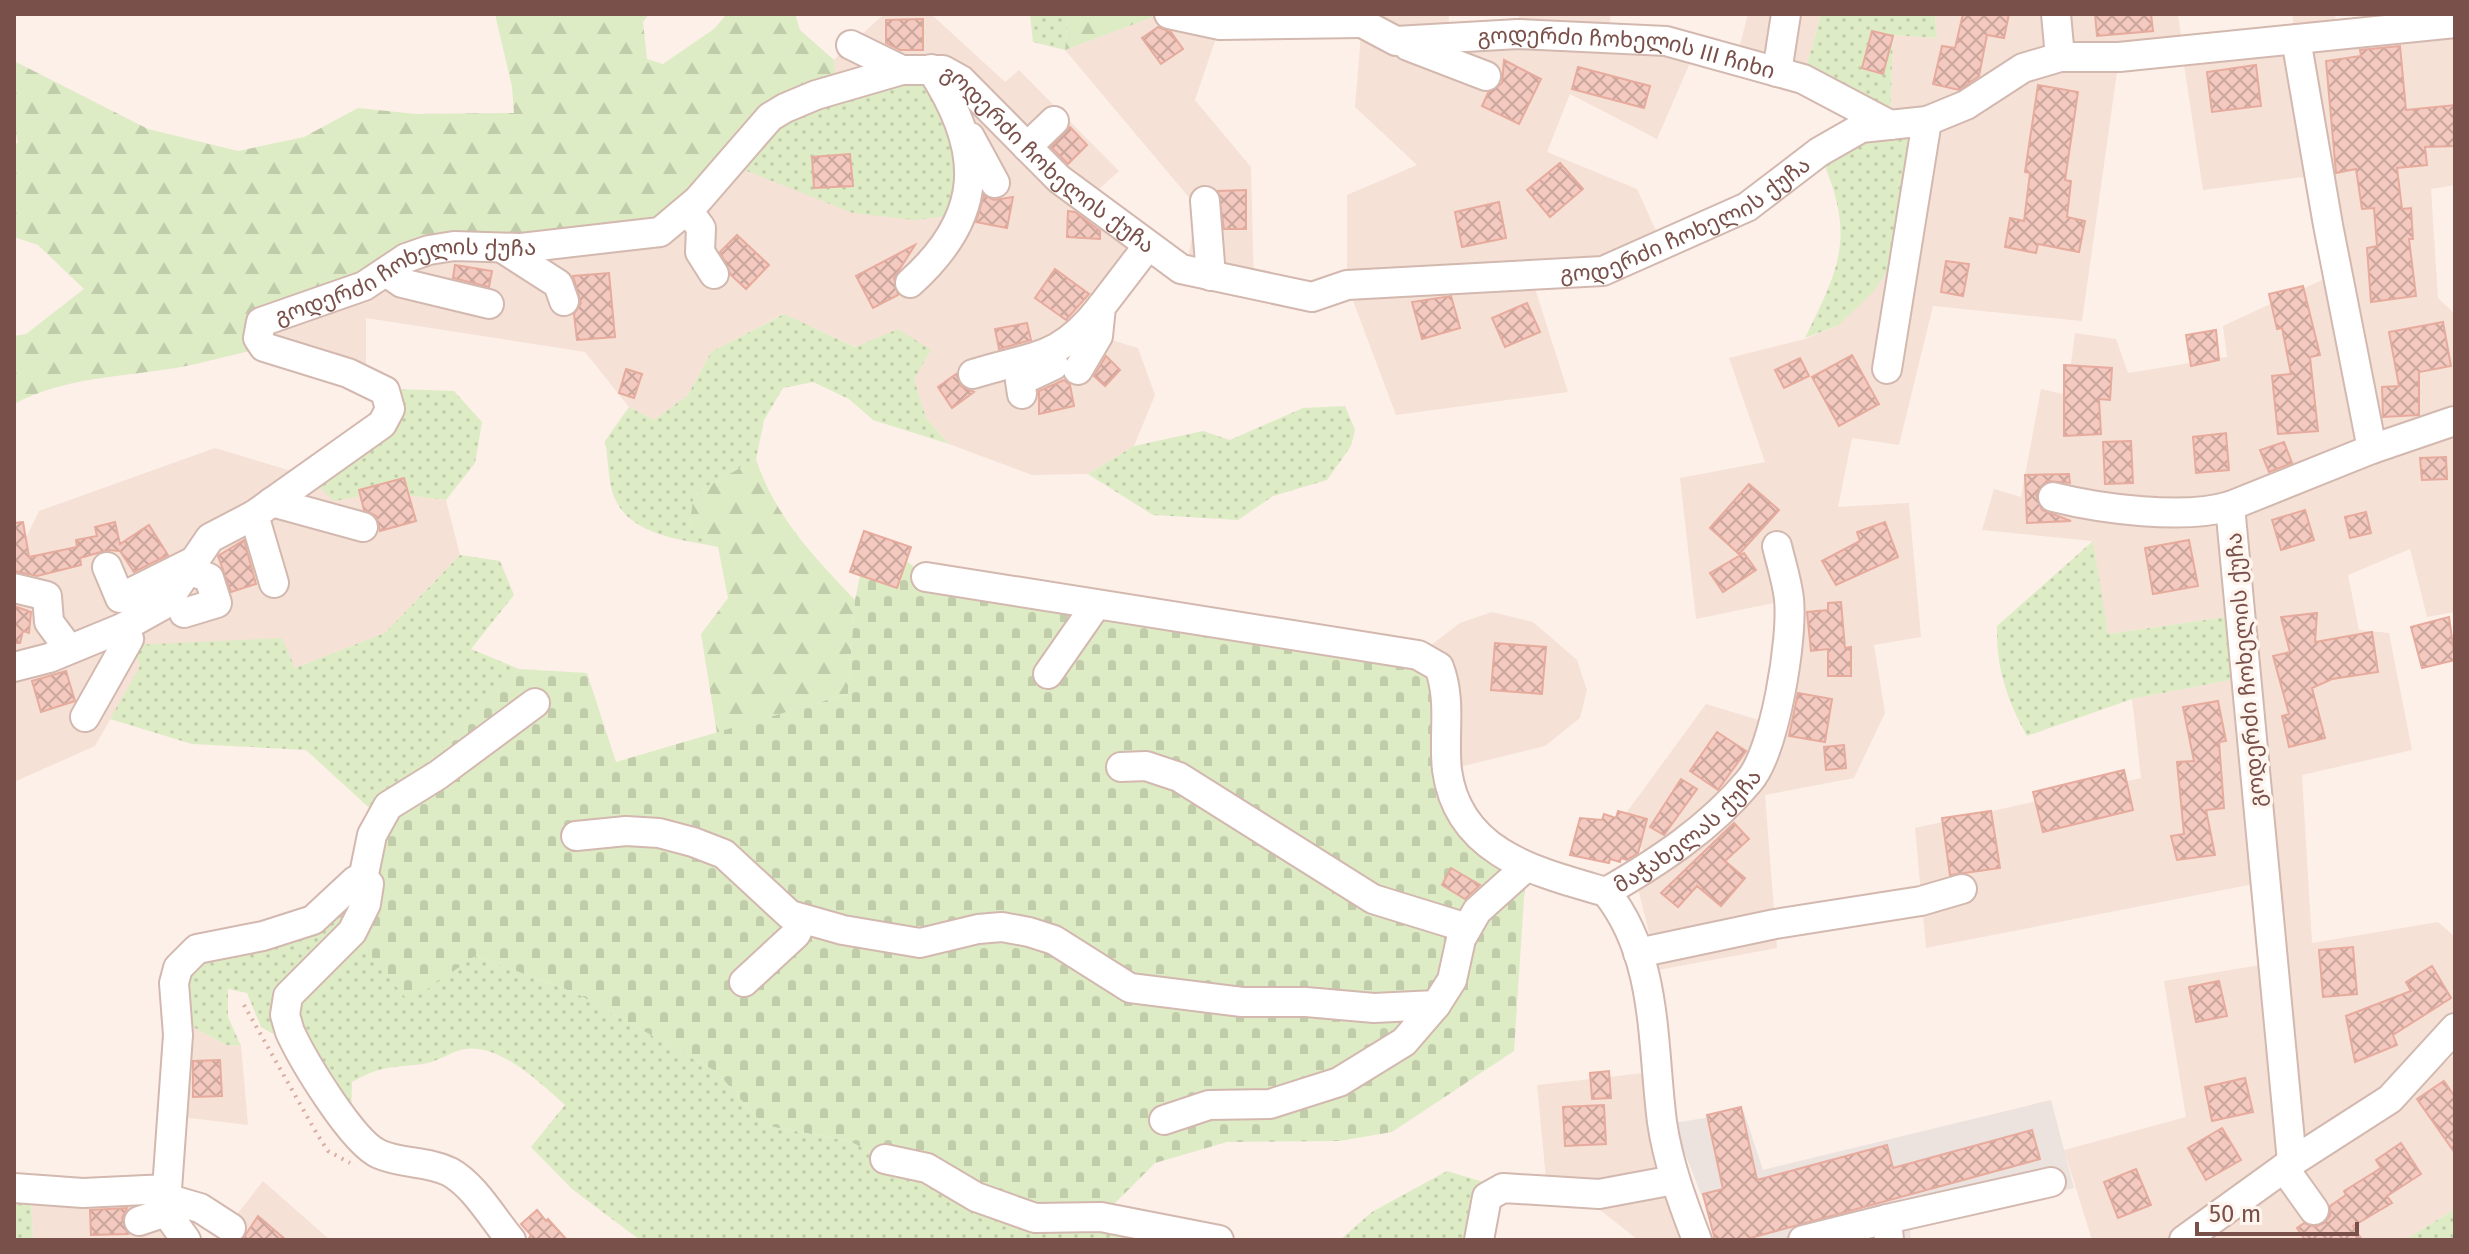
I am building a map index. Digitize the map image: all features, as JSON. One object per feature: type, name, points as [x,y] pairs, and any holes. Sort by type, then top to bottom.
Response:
[{"type":"street","points":[[1169,14],[1220,25],[1361,19],[1396,41],[1486,76]]},
{"type":"street","points":[[1777,72],[1786,14]]},
{"type":"street","points":[[2056,14],[2060,57]]},
{"type":"street","name":"გოდერძი ჩოხელის ქუჩა","points":[[14,667],[122,628],[165,604],[210,538],[263,508],[382,424],[390,399],[385,391],[348,373],[264,347],[258,338],[261,322],[338,297],[406,258],[429,250],[454,246],[502,248],[635,238],[660,232],[688,210],[770,117],[816,95],[902,70],[943,70],[961,80],[1059,179],[1147,247],[1181,269],[1312,297],[1347,285],[1603,271],[1747,207],[1819,152],[1861,128],[1927,121],[1966,105],[2023,68],[2060,57],[2119,57],[2452,20]]},
{"type":"street","name":"გოდერძი ჩოხელის III ჩიხი","points":[[1396,41],[1518,34],[1666,41],[1803,79],[1890,125]]},
{"type":"street","points":[[2296,39],[2328,225],[2372,449]]},
{"type":"street","points":[[851,45],[902,70]]},
{"type":"street","points":[[931,69],[995,183]]},
{"type":"street","points":[[1027,147],[1054,121]]},
{"type":"street","points":[[1887,369],[1927,121]]},
{"type":"street","points":[[910,283],[932,264],[961,214],[970,154],[963,126]]},
{"type":"street","points":[[1205,201],[1211,276]]},
{"type":"street","points":[[688,210],[701,228],[700,252],[714,274]]},
{"type":"street","points":[[1022,394],[1020,381],[1054,365],[1147,247]]},
{"type":"street","points":[[502,248],[558,284],[564,301]]},
{"type":"street","points":[[386,272],[402,283],[489,304]]},
{"type":"street","points":[[1078,370],[1098,336],[1101,307]]},
{"type":"street","points":[[973,374],[1042,357],[1080,334]]},
{"type":"street","name":"გოდერძი ჩოხელის ქუჩა","points":[[2288,1165],[2230,506],[2372,449],[2454,421]]},
{"type":"street","points":[[2424,432],[2455,446]]},
{"type":"street","points":[[2053,497],[2098,508],[2203,514],[2230,506]]},
{"type":"street","points":[[274,583],[263,508],[363,527]]},
{"type":"street","name":"მაჭახელას ქუჩა","points":[[1697,1240],[1674,1180],[1662,1125],[1646,972],[1625,915],[1606,892],[1651,865],[1709,822],[1752,779],[1773,724],[1785,665],[1789,600],[1777,546]]},
{"type":"street","points":[[107,567],[120,598],[191,566],[209,578],[217,603],[184,613]]},
{"type":"street","points":[[926,577],[1418,655],[1439,667],[1446,686],[1447,770],[1459,815],[1495,850],[1526,867],[1606,892]]},
{"type":"street","points":[[14,588],[47,596],[49,622],[69,649]]},
{"type":"street","points":[[1048,674],[1096,605]]},
{"type":"street","points":[[85,717],[129,639],[122,628]]},
{"type":"street","points":[[363,879],[372,835],[388,806],[438,775],[535,703]]},
{"type":"street","points":[[1121,767],[1146,766],[1179,777],[1373,899],[1467,928]]},
{"type":"street","points":[[576,836],[626,831],[659,833],[693,842],[724,854],[790,915],[802,921],[920,943],[978,929],[1002,927],[1029,932],[1054,940],[1114,980],[1147,991],[1242,1002],[1306,1002],[1374,1008],[1436,1005]]},
{"type":"street","points":[[1164,1120],[1209,1105],[1270,1104],[1339,1082],[1404,1042],[1436,1005],[1452,980],[1461,939],[1477,911],[1526,867]]},
{"type":"street","points":[[186,1240],[170,1201],[177,1025],[174,983],[178,968],[197,949],[240,942],[313,920],[356,880],[363,879],[369,884],[369,894],[360,920],[288,996],[285,1015],[290,1032],[352,1132],[367,1147],[381,1155],[450,1172],[464,1183],[511,1240]]},
{"type":"street","points":[[1638,953],[1775,924],[1921,901],[1962,889]]},
{"type":"street","points":[[744,982],[796,934],[802,921]]},
{"type":"street","points":[[177,1025],[190,1028],[187,1099]]},
{"type":"street","points":[[2184,1240],[2288,1165],[2390,1099],[2455,1028]]},
{"type":"street","points":[[885,1159],[927,1168],[976,1197],[1035,1218],[1101,1217],[1219,1240]]},
{"type":"street","points":[[2288,1165],[2314,1210]]},
{"type":"street","points":[[1479,1240],[1487,1197],[1503,1188],[1599,1194],[1674,1180]]},
{"type":"street","points":[[1803,1240],[1888,1230],[2051,1182]]},
{"type":"street","points":[[14,1188],[170,1201],[222,1234]]},
{"type":"street","points":[[139,1221],[170,1201]]},
{"type":"shaded area","points":[[884,14],[931,14],[1005,82],[1019,70],[1119,171],[1087,200],[1147,247],[1098,336],[1138,348],[1155,395],[1134,446],[1088,474],[1032,475],[949,444],[926,418],[898,329],[856,347],[783,314],[711,352],[688,395],[654,420],[629,407],[585,352],[366,318],[366,375],[304,353],[265,331],[836,87],[834,60]]},
{"type":"shaded area","points":[[1161,14],[1449,14],[1448,38],[1518,34],[1519,14],[1610,14],[1611,38],[1696,49],[1657,139],[1570,94],[1547,152],[1637,189],[1662,244],[1531,276],[1568,392],[1396,415],[1347,285],[1347,195],[1417,165],[1355,107],[1362,23],[1220,26],[1195,100],[1251,167],[1254,287],[1186,270],[1197,207],[1065,50]]},
{"type":"shaded area","points":[[1748,14],[1821,14],[1803,79],[1736,60]]},
{"type":"shaded area","points":[[1935,14],[2178,14],[2183,51],[2296,38],[2292,14],[2335,14],[2337,34],[2455,14],[2455,185],[2431,189],[2438,298],[2455,314],[2455,612],[2427,617],[2410,549],[2348,575],[2359,630],[2389,633],[2412,750],[2302,775],[2312,943],[2438,922],[2455,937],[2455,1023],[2385,1087],[2300,1151],[2240,615],[2107,634],[2093,541],[1982,530],[1994,489],[2021,497],[2041,389],[2067,395],[2075,333],[2116,339],[2128,373],[2227,357],[2223,326],[2337,273],[2318,175],[2203,190],[2182,52],[2119,58],[2082,321],[1933,306],[1899,445],[1852,438],[1838,507],[1909,503],[1921,637],[1874,645],[1885,713],[1854,778],[1765,795],[1777,948],[1658,970],[1639,892],[1651,865],[1624,816],[1706,704],[1772,724],[1788,600],[1696,619],[1680,478],[1765,462],[1729,358],[1805,339],[1839,325],[1890,125],[1893,35],[1937,38]]},
{"type":"shaded area","points":[[215,448],[308,476],[381,492],[446,500],[460,555],[385,633],[295,668],[133,646],[141,666],[95,746],[14,782],[14,562],[39,511]]},
{"type":"shaded area","points":[[1492,612],[1533,622],[1577,660],[1587,690],[1580,718],[1545,746],[1447,770],[1418,655],[1460,623]]},
{"type":"shaded area","points":[[2246,677],[2264,882],[1926,948],[1915,828],[2141,778],[2132,699]]},
{"type":"shaded area","points":[[2272,963],[2287,1160],[2165,1240],[2092,1240],[2064,1150],[2186,1117],[2164,981]]},
{"type":"shaded area","points":[[184,1022],[226,1045],[241,1046],[248,1125],[173,1116]]},
{"type":"shaded area","points":[[2455,1054],[2455,1209],[2405,1240],[2206,1240],[2400,1102]]},
{"type":"shaded area","points":[[1644,1073],[1682,1240],[1638,1240],[1590,1202],[1547,1189],[1537,1085]]},
{"type":"shaded area","points":[[2051,1100],[2074,1188],[1910,1229],[1911,1240],[1719,1240],[1673,1123],[1744,1112],[1763,1170]]},
{"type":"shaded area","points":[[263,1181],[330,1240],[217,1240]]},
{"type":"shaded area","points":[[167,1189],[187,1221],[205,1240],[33,1240],[31,1198]]},
{"type":"green space","points":[[495,14],[649,14],[643,22],[647,59],[663,64],[714,29],[727,14],[795,14],[800,30],[834,60],[836,87],[760,123],[656,228],[469,248],[265,331],[273,345],[176,368],[73,383],[14,404],[14,336],[26,334],[84,289],[38,245],[14,237],[14,144],[18,143],[14,125],[14,61],[148,129],[238,151],[304,137],[358,108],[416,114],[514,113],[512,87]]},
{"type":"green space","points":[[1030,14],[1068,14],[1065,50],[1033,42]]},
{"type":"green space","points":[[1068,14],[1161,14],[1065,50]]},
{"type":"green space","points":[[1821,14],[1935,14],[1937,38],[1893,35],[1890,125],[1927,121],[1908,241],[1873,292],[1839,325],[1805,338],[1828,288],[1840,247],[1837,205],[1819,152],[1861,128],[1803,79]]},
{"type":"green space","points":[[931,69],[953,104],[961,214],[915,220],[853,213],[727,163],[760,123]]},
{"type":"green space","points":[[784,314],[855,347],[898,329],[931,350],[914,379],[926,418],[949,444],[873,420],[849,399],[813,382],[783,388],[764,420],[756,459],[694,494],[689,527],[718,547],[656,533],[629,518],[612,491],[605,441],[629,407],[654,420],[688,395],[711,352]]},
{"type":"green space","points":[[396,389],[454,391],[482,422],[475,463],[446,500],[381,492],[334,501],[308,476],[367,435]]},
{"type":"green space","points":[[1345,406],[1355,430],[1351,446],[1327,480],[1273,496],[1238,520],[1153,515],[1088,474],[1134,446],[1203,431],[1230,440],[1303,408]]},
{"type":"green space","points":[[756,459],[785,518],[855,600],[848,694],[717,733],[701,634],[728,598],[718,547],[689,527],[694,494]]},
{"type":"green space","points":[[869,532],[927,577],[1439,667],[1447,770],[1525,883],[1514,1051],[1392,1132],[1339,1141],[1227,1142],[1155,1163],[1101,1217],[1035,1218],[885,1159],[849,1141],[763,1125],[717,1072],[576,993],[475,956],[409,1002],[354,935],[377,815],[519,669],[587,673],[616,762],[848,694],[855,600]]},
{"type":"green space","points":[[2093,541],[2108,634],[2240,615],[2246,677],[2132,699],[2027,736],[2004,683],[1998,656],[1997,626]]},
{"type":"green space","points":[[460,555],[500,561],[514,595],[471,649],[519,669],[377,815],[306,750],[192,744],[110,719],[140,666],[133,645],[282,638],[295,668],[385,633]]},
{"type":"green space","points":[[363,879],[475,956],[576,993],[717,1072],[763,1125],[849,1141],[885,1159],[1219,1240],[640,1240],[572,1189],[531,1147],[565,1105],[519,1066],[478,1049],[459,1050],[428,1063],[379,1070],[352,1082],[351,1127],[291,1044],[261,1027],[247,993],[228,989],[228,1017],[241,1046],[226,1045],[184,1022],[188,961],[261,946]]},
{"type":"green space","points":[[1447,1171],[1503,1188],[1479,1240],[1340,1240],[1372,1212]]},
{"type":"green space","points":[[14,1198],[31,1198],[33,1240],[14,1240]]},
{"type":"green space","points":[[2455,1209],[2455,1240],[2405,1240]]},
{"type":"building","points":[[1963,14],[2009,14],[2004,38],[1987,35],[1979,76],[1959,90],[1933,84],[1942,46],[1955,48]]},
{"type":"building","points":[[2095,14],[2151,14],[2153,31],[2097,36]]},
{"type":"building","points":[[923,19],[923,50],[900,50],[886,43],[886,20]]},
{"type":"building","points":[[1158,27],[1171,32],[1183,49],[1161,64],[1142,38]]},
{"type":"building","points":[[1872,31],[1893,36],[1883,74],[1862,68]]},
{"type":"building","points":[[2400,46],[2406,110],[2455,105],[2455,146],[2425,147],[2427,165],[2397,168],[2402,209],[2411,208],[2413,239],[2409,239],[2416,296],[2371,302],[2367,248],[2377,246],[2374,208],[2362,209],[2356,169],[2336,173],[2326,61],[2361,56],[2360,50]]},
{"type":"building","points":[[1504,60],[1541,79],[1519,124],[1482,106],[1488,93],[1502,83]]},
{"type":"building","points":[[2256,65],[2261,106],[2212,112],[2207,72]]},
{"type":"building","points":[[1578,67],[1650,86],[1644,108],[1572,89]]},
{"type":"building","points":[[2038,85],[2078,92],[2065,180],[2071,181],[2067,217],[2085,221],[2079,252],[2038,244],[2036,253],[2005,247],[2010,218],[2024,221],[2030,173],[2025,172]]},
{"type":"building","points":[[1070,127],[1087,145],[1068,164],[1051,147]]},
{"type":"building","points":[[850,154],[853,186],[814,188],[812,157]]},
{"type":"building","points":[[1560,163],[1583,189],[1550,217],[1527,190]]},
{"type":"building","points":[[1246,190],[1246,229],[1224,229],[1218,191]]},
{"type":"building","points":[[984,195],[994,200],[1013,197],[1007,228],[976,222]]},
{"type":"building","points":[[1499,202],[1506,238],[1462,247],[1455,212]]},
{"type":"building","points":[[1068,211],[1075,212],[1100,231],[1100,239],[1067,237]]},
{"type":"building","points":[[737,235],[769,265],[746,289],[731,275],[720,252]]},
{"type":"building","points":[[915,245],[894,278],[898,295],[873,308],[856,276]]},
{"type":"building","points":[[1946,261],[1969,264],[1963,296],[1941,292]]},
{"type":"building","points":[[455,265],[492,271],[489,287],[453,278]]},
{"type":"building","points":[[1055,269],[1089,294],[1066,320],[1035,298]]},
{"type":"building","points":[[609,273],[615,337],[577,340],[574,314],[581,303],[573,276]]},
{"type":"building","points":[[2303,286],[2320,355],[2310,357],[2318,431],[2278,434],[2272,376],[2291,374],[2282,328],[2277,329],[2269,294]]},
{"type":"building","points":[[1451,296],[1460,328],[1422,339],[1412,302]]},
{"type":"building","points":[[1527,303],[1540,332],[1505,347],[1492,318]]},
{"type":"building","points":[[2443,322],[2451,366],[2419,372],[2419,415],[2383,417],[2382,387],[2399,386],[2389,332]]},
{"type":"building","points":[[1027,323],[1031,340],[999,349],[995,329]]},
{"type":"building","points":[[2216,330],[2219,360],[2191,366],[2186,335]]},
{"type":"building","points":[[1852,355],[1879,404],[1839,426],[1812,377]]},
{"type":"building","points":[[1106,356],[1120,370],[1105,386],[1094,376]]},
{"type":"building","points":[[1800,358],[1809,376],[1784,388],[1775,370]]},
{"type":"building","points":[[2064,365],[2112,368],[2110,400],[2099,399],[2101,434],[2064,436]]},
{"type":"building","points":[[626,369],[642,374],[634,398],[619,393]]},
{"type":"building","points":[[956,374],[961,386],[974,392],[952,408],[938,387]]},
{"type":"building","points":[[1064,380],[1070,385],[1074,406],[1039,414],[1039,391]]},
{"type":"building","points":[[2226,433],[2229,470],[2196,473],[2193,437]]},
{"type":"building","points":[[2131,441],[2133,483],[2105,484],[2103,442]]},
{"type":"building","points":[[2284,442],[2292,463],[2269,472],[2260,450]]},
{"type":"building","points":[[2446,457],[2447,479],[2422,480],[2420,458]]},
{"type":"building","points":[[2069,474],[2070,483],[2047,481],[2036,494],[2042,510],[2071,521],[2027,523],[2025,475]]},
{"type":"building","points":[[404,478],[416,521],[380,531],[376,516],[364,510],[359,490]]},
{"type":"building","points":[[1749,484],[1779,510],[1739,554],[1710,528]]},
{"type":"building","points":[[2305,510],[2314,540],[2281,550],[2272,520]]},
{"type":"building","points":[[2366,512],[2371,533],[2350,538],[2345,517]]},
{"type":"building","points":[[23,522],[29,557],[77,547],[76,540],[97,536],[95,527],[115,522],[120,544],[149,525],[168,555],[134,572],[120,551],[108,550],[80,558],[81,565],[37,576],[14,571],[14,523]]},
{"type":"building","points":[[1885,522],[1898,557],[1836,585],[1822,561],[1860,541],[1857,532]]},
{"type":"building","points":[[864,531],[911,547],[897,588],[850,572]]},
{"type":"building","points":[[244,540],[256,584],[231,592],[218,556]]},
{"type":"building","points":[[2189,540],[2198,586],[2153,594],[2145,548]]},
{"type":"building","points":[[1744,553],[1756,570],[1723,592],[1710,573]]},
{"type":"building","points":[[1841,602],[1845,648],[1851,647],[1851,676],[1828,676],[1828,649],[1811,651],[1807,612],[1828,610],[1828,603]]},
{"type":"building","points":[[14,606],[31,612],[29,633],[23,631],[20,643],[14,643]]},
{"type":"building","points":[[2317,613],[2315,642],[2372,632],[2378,672],[2332,679],[2312,688],[2325,738],[2289,747],[2282,716],[2289,714],[2273,656],[2290,652],[2281,617]]},
{"type":"building","points":[[2449,617],[2455,660],[2422,668],[2411,627]]},
{"type":"building","points":[[1495,643],[1546,647],[1542,694],[1491,690]]},
{"type":"building","points":[[66,671],[75,701],[41,712],[32,681]]},
{"type":"building","points":[[1798,693],[1832,699],[1825,742],[1789,736]]},
{"type":"building","points":[[2218,701],[2226,741],[2219,742],[2224,808],[2206,810],[2215,855],[2177,860],[2171,836],[2184,834],[2177,762],[2194,761],[2183,707]]},
{"type":"building","points":[[1717,732],[1746,751],[1718,790],[1690,771]]},
{"type":"building","points":[[1844,745],[1846,768],[1826,770],[1824,747]]},
{"type":"building","points":[[2124,770],[2133,810],[2043,832],[2033,792]]},
{"type":"building","points":[[1681,779],[1697,789],[1664,835],[1650,827]]},
{"type":"building","points":[[1618,811],[1647,819],[1638,853],[1627,860],[1621,858],[1620,862],[1610,859],[1609,863],[1570,855],[1580,818],[1602,820],[1604,814],[1616,818]]},
{"type":"building","points":[[1991,811],[2000,868],[1950,875],[1942,818]]},
{"type":"building","points":[[1734,823],[1749,839],[1725,861],[1745,878],[1721,906],[1697,886],[1678,907],[1661,893]]},
{"type":"building","points":[[1451,868],[1480,885],[1465,899],[1442,885]]},
{"type":"building","points":[[2353,947],[2357,994],[2323,997],[2319,950]]},
{"type":"building","points":[[2432,966],[2451,998],[2393,1035],[2397,1045],[2355,1062],[2346,1016],[2411,991],[2406,982]]},
{"type":"building","points":[[2219,981],[2227,1016],[2196,1022],[2189,987]]},
{"type":"building","points":[[220,1060],[222,1096],[193,1097],[193,1061]]},
{"type":"building","points":[[1609,1071],[1611,1098],[1592,1099],[1590,1073]]},
{"type":"building","points":[[2245,1078],[2253,1112],[2212,1121],[2205,1087]]},
{"type":"building","points":[[2444,1081],[2455,1097],[2455,1153],[2417,1099]]},
{"type":"building","points":[[1604,1105],[1606,1144],[1565,1146],[1563,1107]]},
{"type":"building","points":[[1741,1107],[1757,1180],[1887,1145],[1893,1168],[2032,1130],[2040,1159],[1743,1240],[1715,1240],[1703,1194],[1723,1189],[1707,1115]]},
{"type":"building","points":[[2222,1128],[2241,1160],[2206,1180],[2188,1148]]},
{"type":"building","points":[[2401,1143],[2421,1174],[2387,1196],[2392,1203],[2353,1226],[2362,1240],[2305,1240],[2297,1228],[2304,1223],[2315,1227],[2324,1223],[2330,1216],[2330,1206],[2346,1195],[2344,1191],[2381,1168],[2376,1160]]},
{"type":"building","points":[[2136,1169],[2151,1205],[2118,1218],[2104,1182]]},
{"type":"building","points":[[127,1208],[122,1218],[128,1234],[91,1235],[90,1210]]},
{"type":"building","points":[[537,1210],[567,1240],[528,1240],[531,1235],[521,1224]]},
{"type":"building","points":[[258,1216],[286,1240],[242,1240]]}]
